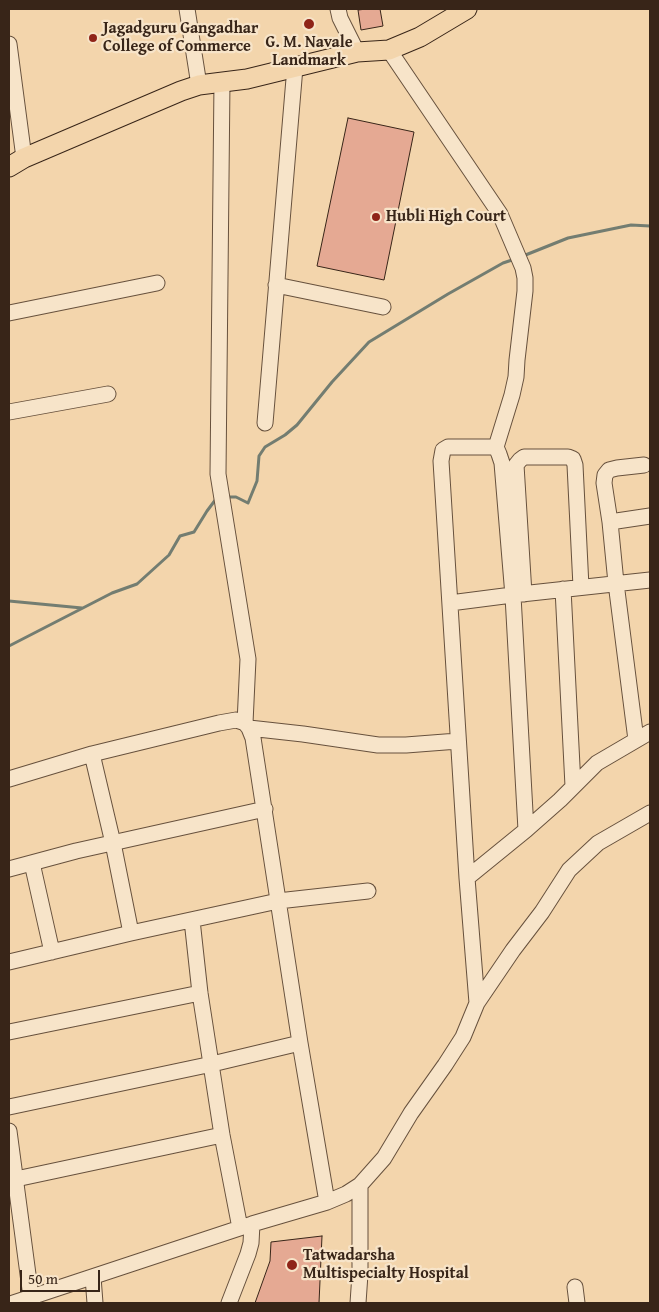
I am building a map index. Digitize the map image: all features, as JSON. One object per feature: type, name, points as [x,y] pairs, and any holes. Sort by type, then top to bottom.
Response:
[{"type":"main road","points":[[16,163],[181,91],[222,81],[247,79],[357,52],[389,50],[420,37],[467,9]]},
{"type":"street","points":[[188,9],[199,86]]},
{"type":"street","points":[[338,9],[340,18],[357,52]]},
{"type":"street","points":[[9,44],[16,163]]},
{"type":"street","points":[[389,50],[500,214],[525,278],[516,377],[496,447],[502,463],[518,594]]},
{"type":"street","points":[[265,423],[294,67]]},
{"type":"street","points":[[222,81],[218,474],[248,659],[247,725],[253,738],[265,809],[300,1042],[327,1202]]},
{"type":"street","points":[[9,313],[157,283]]},
{"type":"street","points":[[276,285],[383,307]]},
{"type":"street","points":[[9,412],[108,394]]},
{"type":"street","points":[[477,1003],[458,741],[442,455],[443,450],[454,446],[496,447]]},
{"type":"street","points":[[526,830],[518,594],[516,466],[524,457],[568,457],[573,459],[575,465],[581,587]]},
{"type":"street","points":[[636,740],[604,483],[605,475],[609,470],[644,465]]},
{"type":"street","points":[[610,522],[650,516]]},
{"type":"street","points":[[450,604],[518,594],[650,580]]},
{"type":"street","points":[[563,589],[574,786]]},
{"type":"street","points":[[9,779],[92,754],[236,720],[247,725],[378,745],[458,741]]},
{"type":"street","points":[[467,878],[526,830],[597,763],[650,732]]},
{"type":"street","points":[[92,754],[113,843],[131,933]]},
{"type":"street","points":[[9,869],[76,851],[265,809]]},
{"type":"street","points":[[13,1303],[246,1226],[327,1202],[360,1186],[384,1158],[411,1113],[463,1036],[477,1003],[513,950],[542,912],[569,870],[598,843],[650,813]]},
{"type":"street","points":[[32,863],[52,952]]},
{"type":"street","points":[[9,962],[278,901],[368,891]]},
{"type":"street","points":[[192,920],[200,993],[222,1135],[251,1243],[229,1303]]},
{"type":"street","points":[[9,1032],[200,993]]},
{"type":"street","points":[[9,1107],[212,1064],[300,1042]]},
{"type":"street","points":[[9,1131],[32,1297]]},
{"type":"street","points":[[16,1179],[222,1135]]},
{"type":"street","points":[[358,1303],[360,1274],[360,1186]]},
{"type":"street","points":[[93,1277],[95,1303]]},
{"type":"street","points":[[575,1287],[577,1303]]},
{"type":"building","points":[[380,9],[383,26],[361,30],[358,10]]},
{"type":"building","points":[[348,118],[414,132],[384,280],[317,266]]},
{"type":"building","points":[[322,1236],[319,1303],[255,1303],[270,1261],[271,1242]]},
{"type":"waterway","points":[[523,256],[568,238],[631,225],[650,226]]},
{"type":"waterway","points":[[227,497],[236,497],[248,503],[257,481],[259,456],[265,447],[297,425],[332,382],[369,342],[448,294],[503,263],[515,259]]},
{"type":"waterway","points":[[9,646],[112,593],[137,584],[169,555],[180,536],[194,532],[216,499]]},
{"type":"waterway","points":[[9,601],[82,608]]},
{"type":"place","name":"G. M. Navale Landmark","points":[[309,24]]},
{"type":"place","name":"Jagadguru Gangadhar College of Commerce","points":[[93,38]]},
{"type":"place","name":"Hubli High Court","points":[[376,217]]},
{"type":"place","name":"Tatwadarsha Multispecialty Hospital","points":[[292,1265]]}]
